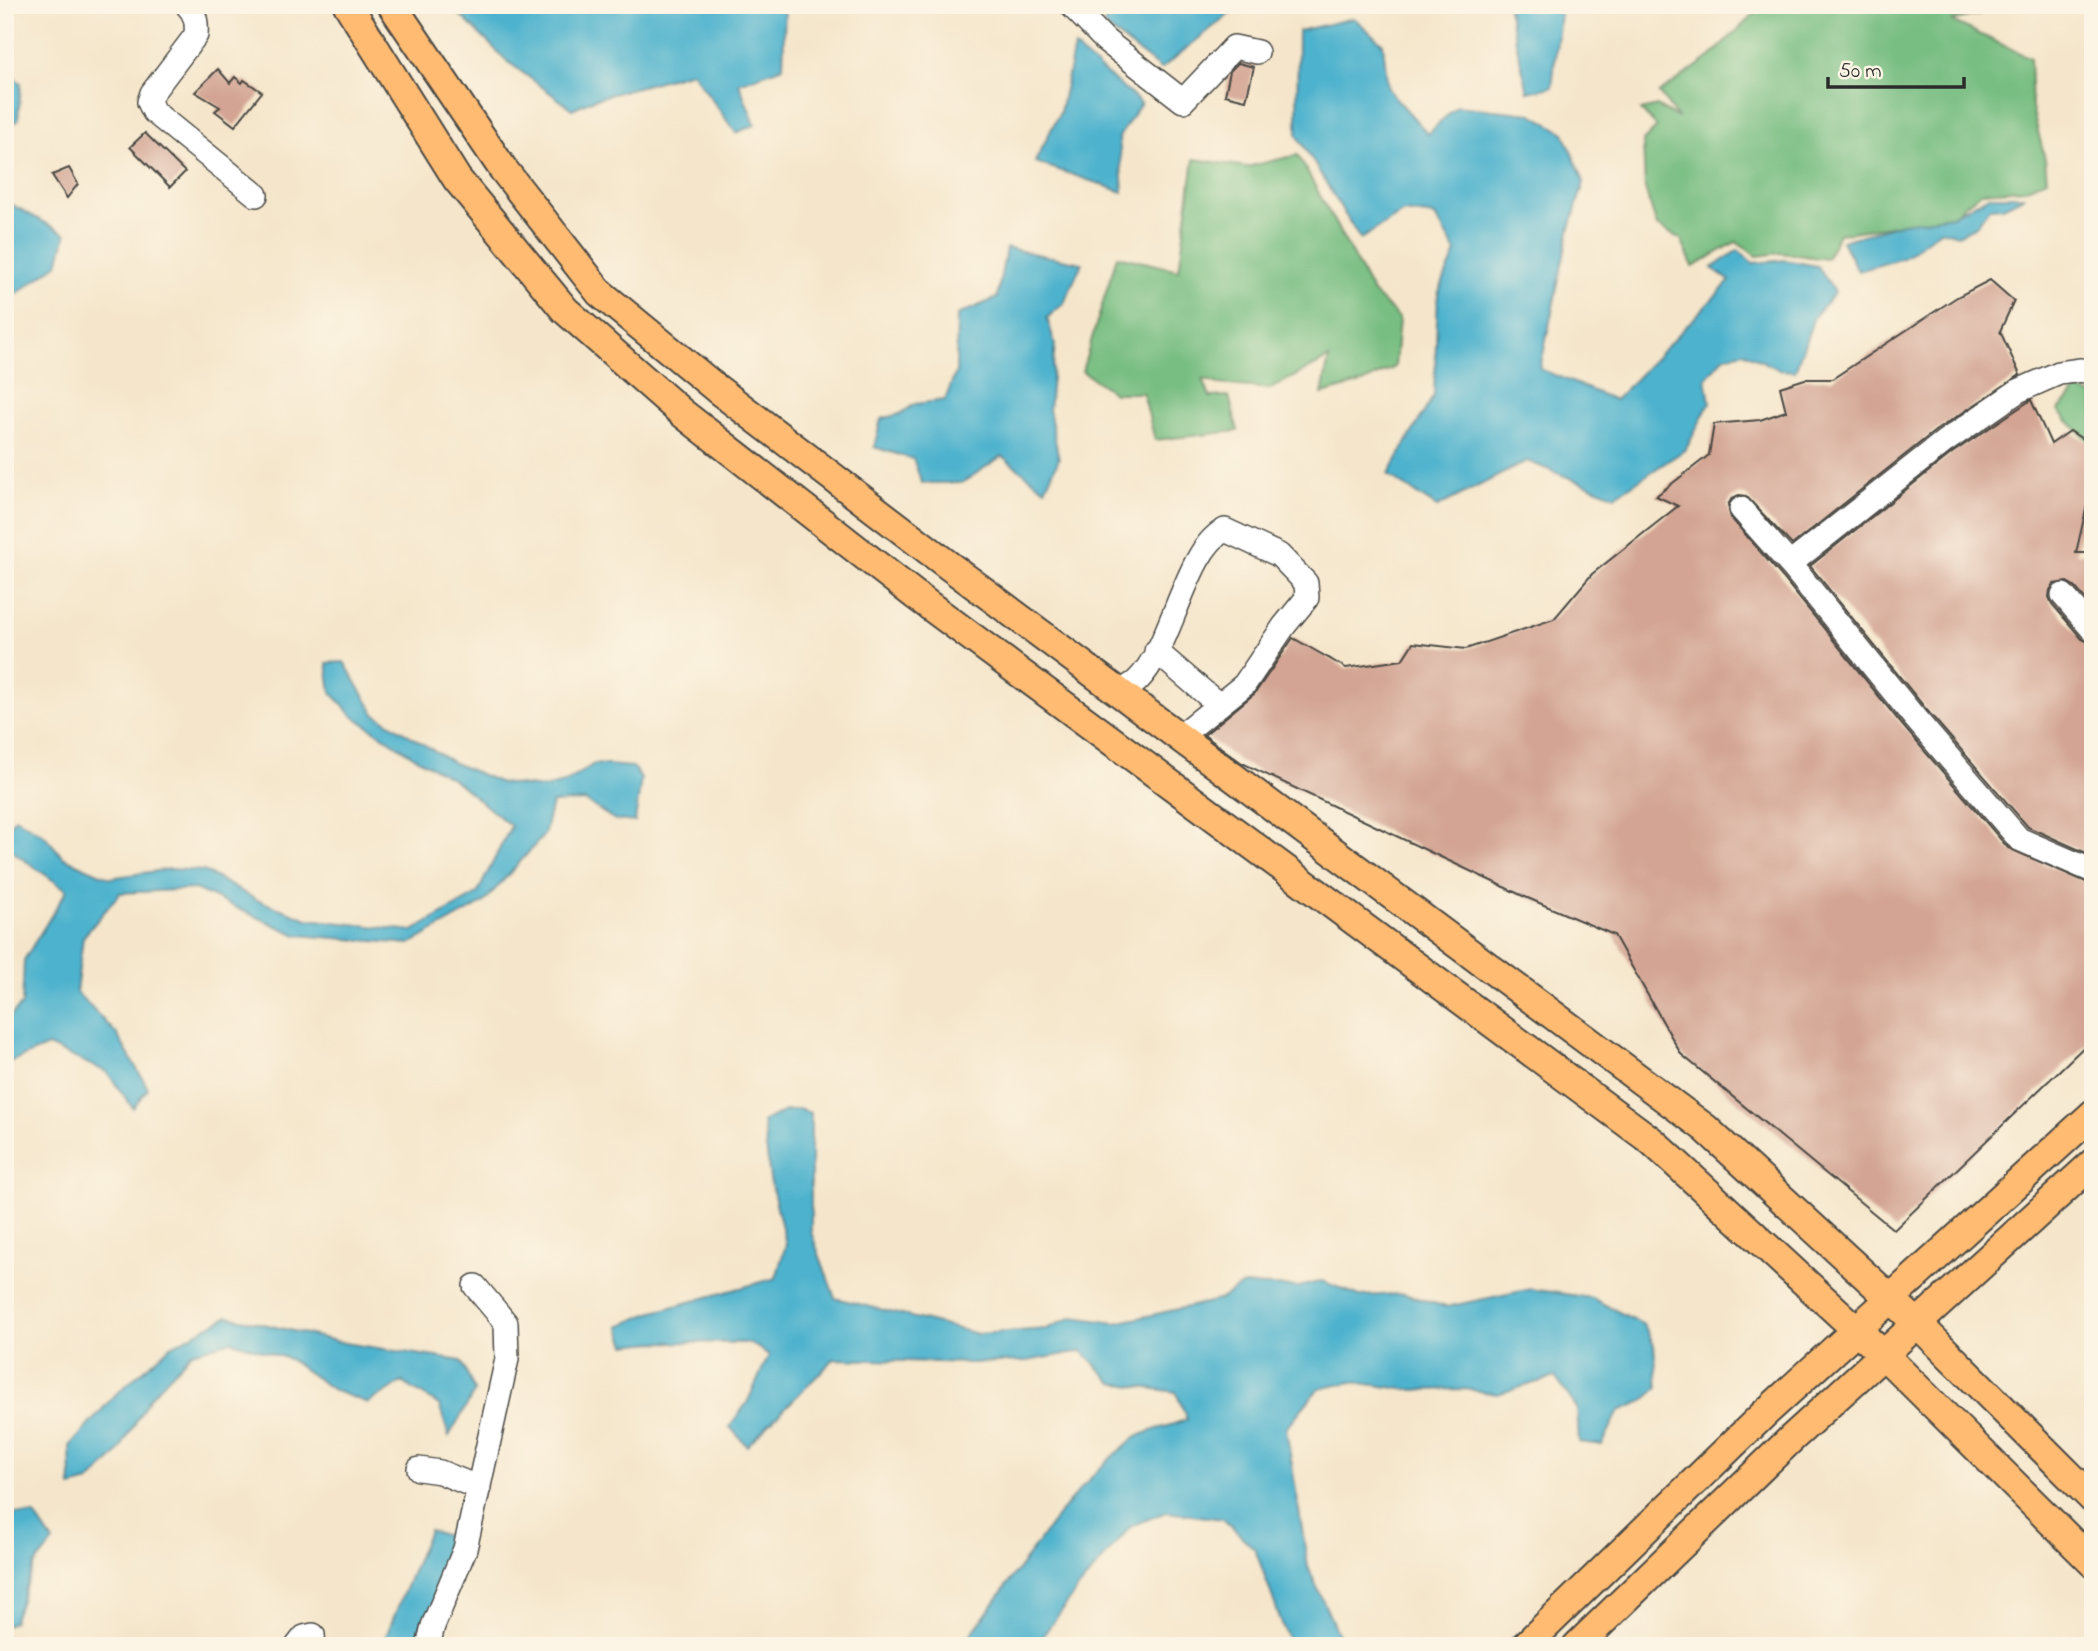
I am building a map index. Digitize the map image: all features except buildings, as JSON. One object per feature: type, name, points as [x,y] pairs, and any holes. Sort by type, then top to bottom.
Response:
[{"type":"main road","points":[[348,5],[457,179],[565,310],[681,412],[915,595],[1653,1142],[1884,1355],[2093,1563]]},
{"type":"main road","points":[[392,5],[503,169],[600,293],[717,389],[948,565],[1705,1128],[1918,1324],[2093,1499]]},
{"type":"main road","points":[[915,595],[948,565]]},
{"type":"main road","points":[[1525,1646],[1764,1413],[2093,1115]]},
{"type":"main road","points":[[1577,1646],[1792,1438],[2093,1163]]},
{"type":"street","points":[[187,5],[193,11],[197,23],[196,35],[152,93],[149,102],[154,112],[256,195]]},
{"type":"street","points":[[1071,5],[1105,40],[1183,101],[1234,47],[1257,52]]},
{"type":"street","points":[[1790,564],[1944,442],[2018,391],[2059,373],[2081,370],[2093,373]]},
{"type":"street","points":[[1741,509],[2019,839],[2093,871]]},
{"type":"street","points":[[1120,692],[1137,681],[1157,651],[1203,549],[1214,536],[1225,530],[1279,555],[1306,583],[1307,598],[1284,626],[1244,685],[1179,737]]},
{"type":"street","points":[[2063,595],[2093,630]]},
{"type":"street","points":[[1157,651],[1219,705]]},
{"type":"street","points":[[428,1646],[433,1626],[465,1549],[507,1359],[506,1323],[475,1286]]},
{"type":"street","points":[[419,1469],[440,1472],[479,1488]]},
{"type":"street","points":[[297,1646],[304,1637],[313,1635],[314,1646]]},
{"type":"green space","points":[[1763,5],[1997,5],[1979,14],[1952,21],[2030,58],[2032,108],[2045,159],[2047,179],[2025,189],[1981,192],[1952,216],[1839,234],[1826,259],[1781,253],[1757,256],[1736,242],[1693,267],[1681,239],[1657,226],[1645,189],[1643,141],[1657,127],[1641,110],[1657,106],[1678,118],[1659,93],[1710,57]]},
{"type":"green space","points":[[1298,155],[1373,293],[1399,318],[1395,367],[1362,383],[1322,394],[1329,358],[1270,389],[1219,384],[1203,379],[1210,397],[1229,396],[1238,431],[1155,440],[1143,393],[1114,393],[1082,371],[1117,256],[1179,270],[1194,159],[1246,167]]},
{"type":"green space","points":[[2077,390],[2093,395],[2093,445],[2058,411]]},
{"type":"water","points":[[450,5],[785,5],[783,67],[739,83],[755,125],[736,133],[692,72],[594,99],[572,109],[507,61]]},
{"type":"water","points":[[1108,5],[1240,5],[1161,69],[1104,25]]},
{"type":"water","points":[[1507,5],[1561,5],[1552,87],[1528,92]]},
{"type":"water","points":[[1354,18],[1383,44],[1388,89],[1428,134],[1457,106],[1532,114],[1564,133],[1584,182],[1569,231],[1540,369],[1615,400],[1730,281],[1712,268],[1738,250],[1753,263],[1785,260],[1817,266],[1835,292],[1814,317],[1795,371],[1780,370],[1744,352],[1725,356],[1706,378],[1710,402],[1686,449],[1615,496],[1527,461],[1437,507],[1388,475],[1434,395],[1438,294],[1456,252],[1435,216],[1404,212],[1360,239],[1297,135],[1298,31]]},
{"type":"water","points":[[1074,47],[1141,103],[1119,137],[1123,192],[1035,162],[1060,112]]},
{"type":"water","points":[[5,72],[21,83],[18,121],[5,124]]},
{"type":"water","points":[[1989,196],[2025,196],[2003,207],[1989,208],[1976,226],[1958,235],[1940,230],[1903,258],[1858,271],[1842,241],[1903,223],[1952,216]]},
{"type":"water","points":[[5,201],[66,234],[58,264],[12,297],[5,291]]},
{"type":"water","points":[[1006,248],[1082,263],[1064,303],[1047,318],[1055,344],[1049,410],[1059,459],[1045,489],[1002,456],[962,483],[922,483],[913,459],[874,447],[881,419],[900,414],[915,404],[945,400],[956,372],[957,315],[997,298]]},
{"type":"water","points":[[344,662],[375,714],[454,763],[501,783],[544,788],[564,783],[594,764],[633,767],[641,779],[635,822],[615,820],[585,801],[552,803],[544,835],[483,903],[410,944],[297,935],[195,889],[120,893],[83,937],[76,992],[116,1033],[148,1088],[133,1108],[107,1072],[48,1046],[5,1064],[5,1022],[22,1004],[24,960],[67,890],[16,854],[5,843],[5,831],[15,818],[44,835],[64,858],[110,878],[170,869],[204,871],[257,900],[308,919],[413,931],[477,894],[511,826],[453,779],[353,716],[331,692],[327,663]]},
{"type":"water","points":[[798,1109],[811,1113],[811,1232],[835,1298],[978,1334],[1046,1329],[1073,1317],[1116,1323],[1219,1300],[1243,1285],[1299,1287],[1322,1281],[1360,1296],[1404,1294],[1446,1307],[1531,1289],[1592,1298],[1644,1325],[1654,1345],[1658,1388],[1643,1401],[1619,1411],[1602,1445],[1579,1442],[1577,1408],[1555,1377],[1497,1394],[1465,1389],[1411,1390],[1352,1382],[1318,1389],[1286,1428],[1308,1567],[1343,1646],[1290,1646],[1255,1549],[1223,1519],[1166,1512],[1131,1526],[1077,1590],[1035,1646],[962,1646],[1041,1538],[1083,1486],[1138,1436],[1187,1419],[1176,1392],[1113,1383],[1082,1351],[1027,1361],[971,1363],[834,1359],[747,1446],[730,1427],[748,1401],[769,1355],[750,1343],[655,1342],[626,1345],[619,1326],[650,1313],[776,1278],[786,1244],[770,1179],[763,1121],[785,1111]]},
{"type":"water","points":[[228,1316],[345,1343],[461,1361],[475,1391],[449,1436],[439,1405],[402,1382],[368,1403],[335,1391],[289,1359],[232,1341],[192,1352],[150,1397],[118,1453],[89,1482],[71,1487],[70,1446],[114,1396],[171,1346]]},
{"type":"water","points":[[5,1513],[35,1515],[53,1542],[34,1566],[13,1622],[5,1626]]},
{"type":"water","points":[[429,1530],[453,1538],[439,1594],[421,1646],[382,1646]]}]
